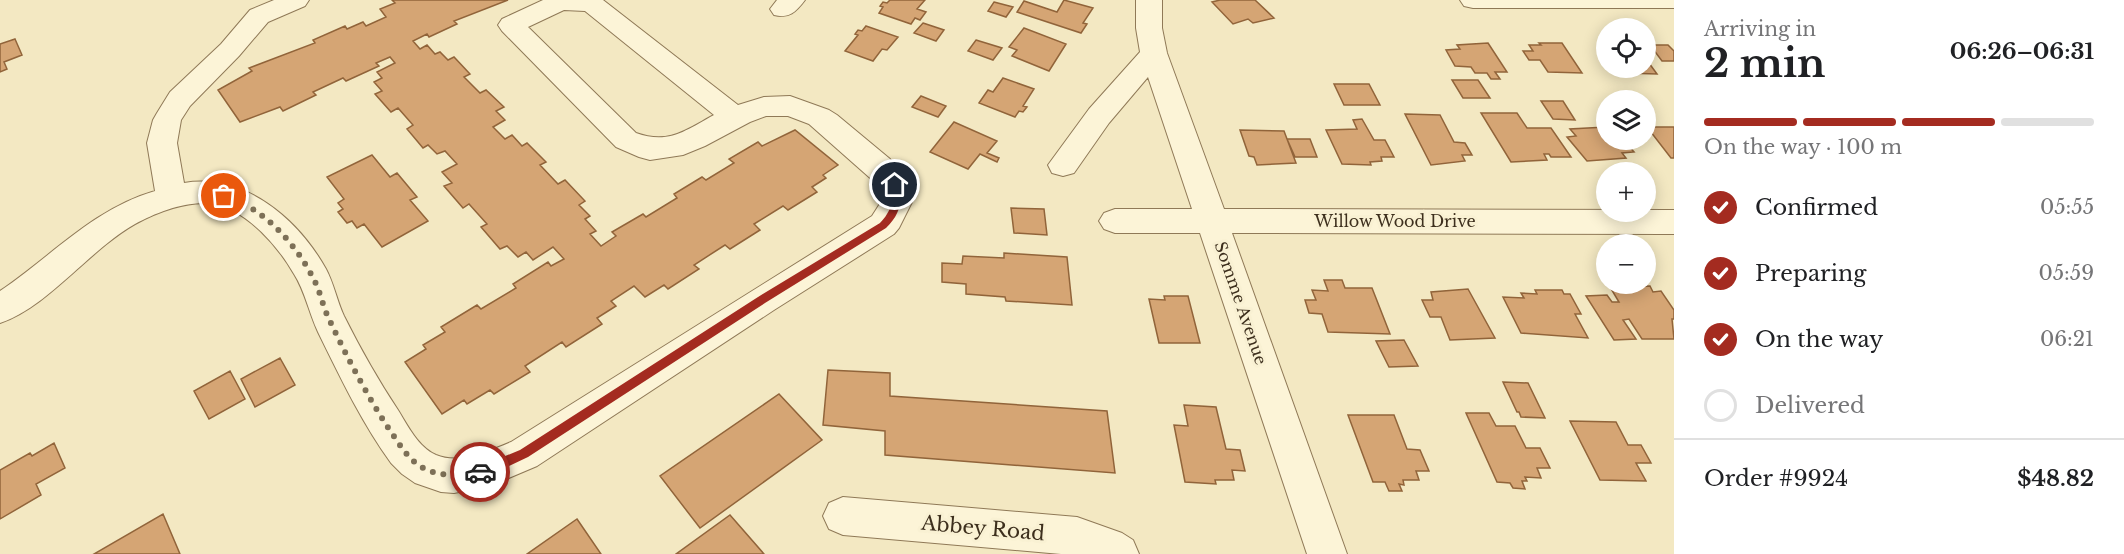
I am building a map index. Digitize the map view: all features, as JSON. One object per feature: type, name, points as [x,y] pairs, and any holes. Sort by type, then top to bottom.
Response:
[{"type":"street","points":[[171,197],[162,143],[167,120],[180,99],[230,50],[260,8],[296,0]]},
{"type":"street","name":"Somme Avenue","points":[[1149,0],[1149,27],[1154,53],[1214,221],[1327,554]]},
{"type":"street","points":[[1473,0],[1674,0]]},
{"type":"street","points":[[0,309],[50,272],[82,242],[137,209],[171,197],[212,193],[236,200],[269,222],[302,258],[315,280],[326,315],[379,413],[408,458],[430,471],[456,476],[488,471],[524,454],[762,300],[883,225],[892,216],[898,202],[895,185],[885,173],[819,117],[801,110],[780,106],[758,107],[734,116],[684,146],[667,150],[649,150],[636,146],[626,140],[511,25],[560,2],[592,4],[734,116]]},
{"type":"street","points":[[1063,165],[1099,116],[1154,53]]},
{"type":"street","name":"Willow Wood Drive","points":[[1115,221],[1674,222]]},
{"type":"street","name":"Abbey Road","points":[[843,516],[1077,536],[1108,547],[1119,554]]},
{"type":"building","points":[[392,0],[508,0],[454,21],[457,24],[429,37],[427,34],[413,41],[420,49],[427,45],[435,54],[440,52],[448,60],[454,57],[470,74],[464,77],[480,93],[486,90],[504,107],[496,111],[505,120],[493,127],[505,139],[512,135],[522,146],[527,143],[546,162],[540,165],[558,184],[565,180],[585,201],[579,205],[590,216],[585,219],[596,231],[590,234],[601,246],[616,236],[612,232],[643,214],[646,217],[677,198],[674,194],[702,177],[706,180],[734,163],[729,159],[758,142],[762,146],[795,130],[838,165],[823,175],[826,178],[812,187],[817,192],[788,210],[783,206],[754,224],[760,230],[730,249],[725,245],[694,265],[699,269],[668,289],[664,285],[645,297],[634,286],[611,301],[616,306],[597,318],[602,324],[566,347],[562,342],[525,366],[530,372],[494,394],[490,390],[467,404],[464,400],[442,414],[405,362],[426,349],[423,345],[445,332],[441,327],[477,305],[481,309],[516,288],[513,284],[548,262],[551,266],[564,259],[553,247],[533,260],[526,252],[518,257],[507,246],[500,249],[481,227],[487,224],[469,204],[463,208],[444,186],[452,183],[442,172],[457,164],[445,151],[437,154],[428,145],[423,148],[407,129],[413,125],[398,108],[391,112],[375,94],[382,91],[374,82],[382,78],[377,72],[395,63],[390,57],[376,63],[379,66],[346,81],[343,78],[313,92],[316,95],[283,111],[280,107],[240,122],[218,90],[252,71],[249,68],[315,43],[313,40],[345,26],[347,29],[363,22],[366,26],[386,17],[380,9],[395,3]]},
{"type":"building","points":[[890,0],[925,0],[917,9],[926,12],[920,20],[915,18],[911,24],[879,13],[883,2],[887,3]]},
{"type":"building","points":[[1064,0],[1093,8],[1083,23],[1087,24],[1081,33],[1017,12],[1024,1],[1057,12]]},
{"type":"building","points":[[1255,0],[1274,18],[1253,23],[1248,19],[1233,24],[1212,2]]},
{"type":"building","points":[[994,2],[1013,7],[1006,17],[988,11]]},
{"type":"building","points":[[923,23],[944,30],[936,41],[914,33]]},
{"type":"building","points":[[866,26],[898,37],[887,50],[882,49],[873,61],[845,51],[858,35],[855,34],[858,30],[862,31]]},
{"type":"building","points":[[1024,28],[1066,44],[1049,71],[1012,56],[1017,50],[1009,47]]},
{"type":"building","points":[[15,39],[22,55],[4,62],[7,69],[0,72],[0,44]]},
{"type":"building","points":[[976,40],[1002,48],[993,60],[968,51]]},
{"type":"building","points":[[1488,43],[1507,72],[1495,72],[1500,79],[1491,79],[1487,73],[1475,73],[1471,67],[1455,66],[1446,50],[1460,49],[1457,45]]},
{"type":"building","points":[[1539,43],[1562,43],[1582,73],[1548,72],[1540,60],[1529,60],[1523,51],[1533,51],[1529,45],[1541,45]]},
{"type":"building","points":[[1656,45],[1668,45],[1674,51],[1674,61],[1662,61],[1656,53]]},
{"type":"building","points":[[1003,78],[1034,89],[1023,106],[1027,107],[1023,112],[1019,111],[1015,117],[979,103],[988,90],[993,92]]},
{"type":"building","points":[[1452,80],[1478,80],[1490,98],[1463,98]]},
{"type":"building","points":[[1334,84],[1369,84],[1380,105],[1344,105]]},
{"type":"building","points":[[921,96],[946,106],[938,117],[912,107]]},
{"type":"building","points":[[1541,101],[1563,101],[1575,120],[1553,119]]},
{"type":"building","points":[[1481,113],[1517,113],[1527,128],[1551,128],[1571,157],[1551,157],[1549,154],[1544,154],[1547,160],[1511,162]]},
{"type":"building","points":[[1405,114],[1440,115],[1454,142],[1465,143],[1472,155],[1462,155],[1465,161],[1431,165]]},
{"type":"building","points":[[1362,119],[1374,140],[1385,140],[1394,157],[1381,157],[1382,161],[1370,162],[1371,165],[1342,164],[1326,130],[1357,129],[1353,120]]},
{"type":"building","points":[[954,122],[997,141],[987,153],[999,158],[997,162],[980,154],[968,169],[930,152]]},
{"type":"building","points":[[1656,127],[1674,127],[1674,158],[1671,158],[1656,139]]},
{"type":"building","points":[[1596,128],[1596,150],[1632,150],[1634,152],[1622,153],[1626,158],[1587,161],[1567,137],[1576,136],[1570,129]]},
{"type":"building","points":[[1240,130],[1284,131],[1296,163],[1257,165],[1254,157],[1249,156]]},
{"type":"building","points":[[1287,139],[1310,139],[1317,157],[1295,157]]},
{"type":"building","points":[[372,155],[390,177],[397,173],[417,197],[410,200],[428,221],[382,247],[364,224],[357,228],[352,221],[347,223],[338,212],[343,209],[338,203],[344,199],[327,177]]},
{"type":"building","points":[[1011,208],[1044,209],[1047,235],[1014,233]]},
{"type":"building","points":[[1004,253],[1067,257],[1072,305],[1006,301],[1005,297],[966,294],[966,284],[942,282],[942,263],[962,264],[963,256],[1004,258]]},
{"type":"building","points":[[1324,280],[1342,280],[1345,288],[1372,288],[1390,334],[1328,332],[1322,314],[1309,313],[1305,300],[1316,300],[1312,290],[1328,291]]},
{"type":"building","points":[[1468,289],[1495,338],[1450,340],[1441,317],[1430,317],[1422,300],[1433,300],[1431,292]]},
{"type":"building","points":[[1535,290],[1562,290],[1564,294],[1570,294],[1581,314],[1575,314],[1588,338],[1521,333],[1503,297],[1524,298],[1521,293],[1537,294]]},
{"type":"building","points":[[1661,291],[1674,310],[1674,319],[1672,319],[1674,339],[1642,339],[1629,319],[1623,320],[1636,339],[1614,340],[1586,296],[1607,295],[1612,302],[1619,302],[1614,294],[1656,294],[1656,292]]},
{"type":"building","points":[[1164,296],[1188,296],[1200,343],[1159,343],[1149,299],[1165,300]]},
{"type":"building","points":[[1404,340],[1418,366],[1389,367],[1376,341]]},
{"type":"building","points":[[280,358],[295,385],[255,407],[241,379]]},
{"type":"building","points":[[828,370],[890,373],[890,396],[1107,411],[1115,473],[885,455],[885,431],[823,425]]},
{"type":"building","points":[[230,371],[245,399],[209,419],[194,391]]},
{"type":"building","points":[[1503,382],[1528,383],[1545,418],[1521,417]]},
{"type":"building","points":[[779,394],[822,440],[700,528],[660,476]]},
{"type":"building","points":[[1184,405],[1216,407],[1226,449],[1240,450],[1245,471],[1232,470],[1234,480],[1215,480],[1216,484],[1185,482],[1174,425],[1188,426]]},
{"type":"building","points":[[1466,413],[1489,413],[1496,426],[1515,426],[1526,448],[1540,448],[1550,468],[1537,468],[1541,478],[1525,477],[1527,481],[1522,481],[1525,489],[1513,488],[1510,483],[1497,482]]},
{"type":"building","points":[[1348,415],[1394,415],[1407,449],[1420,450],[1429,471],[1416,471],[1419,480],[1403,480],[1404,485],[1399,484],[1402,491],[1389,491],[1385,482],[1373,482]]},
{"type":"building","points":[[1570,421],[1616,422],[1628,445],[1641,445],[1651,463],[1636,463],[1646,481],[1600,480]]},
{"type":"building","points":[[54,443],[65,468],[36,484],[41,495],[0,519],[0,470]]},
{"type":"building","points":[[163,514],[180,554],[94,554]]},
{"type":"building","points":[[730,515],[764,554],[676,554]]},
{"type":"building","points":[[577,519],[601,554],[527,554]]},
{"type":"way so far","points":[[224,196],[236,200],[269,222],[302,258],[315,280],[326,315],[379,413],[408,458],[430,471],[456,476],[480,472]]},
{"type":"route","points":[[480,472],[488,471],[524,454],[762,300],[883,225],[892,216],[898,202],[895,185]]}]
